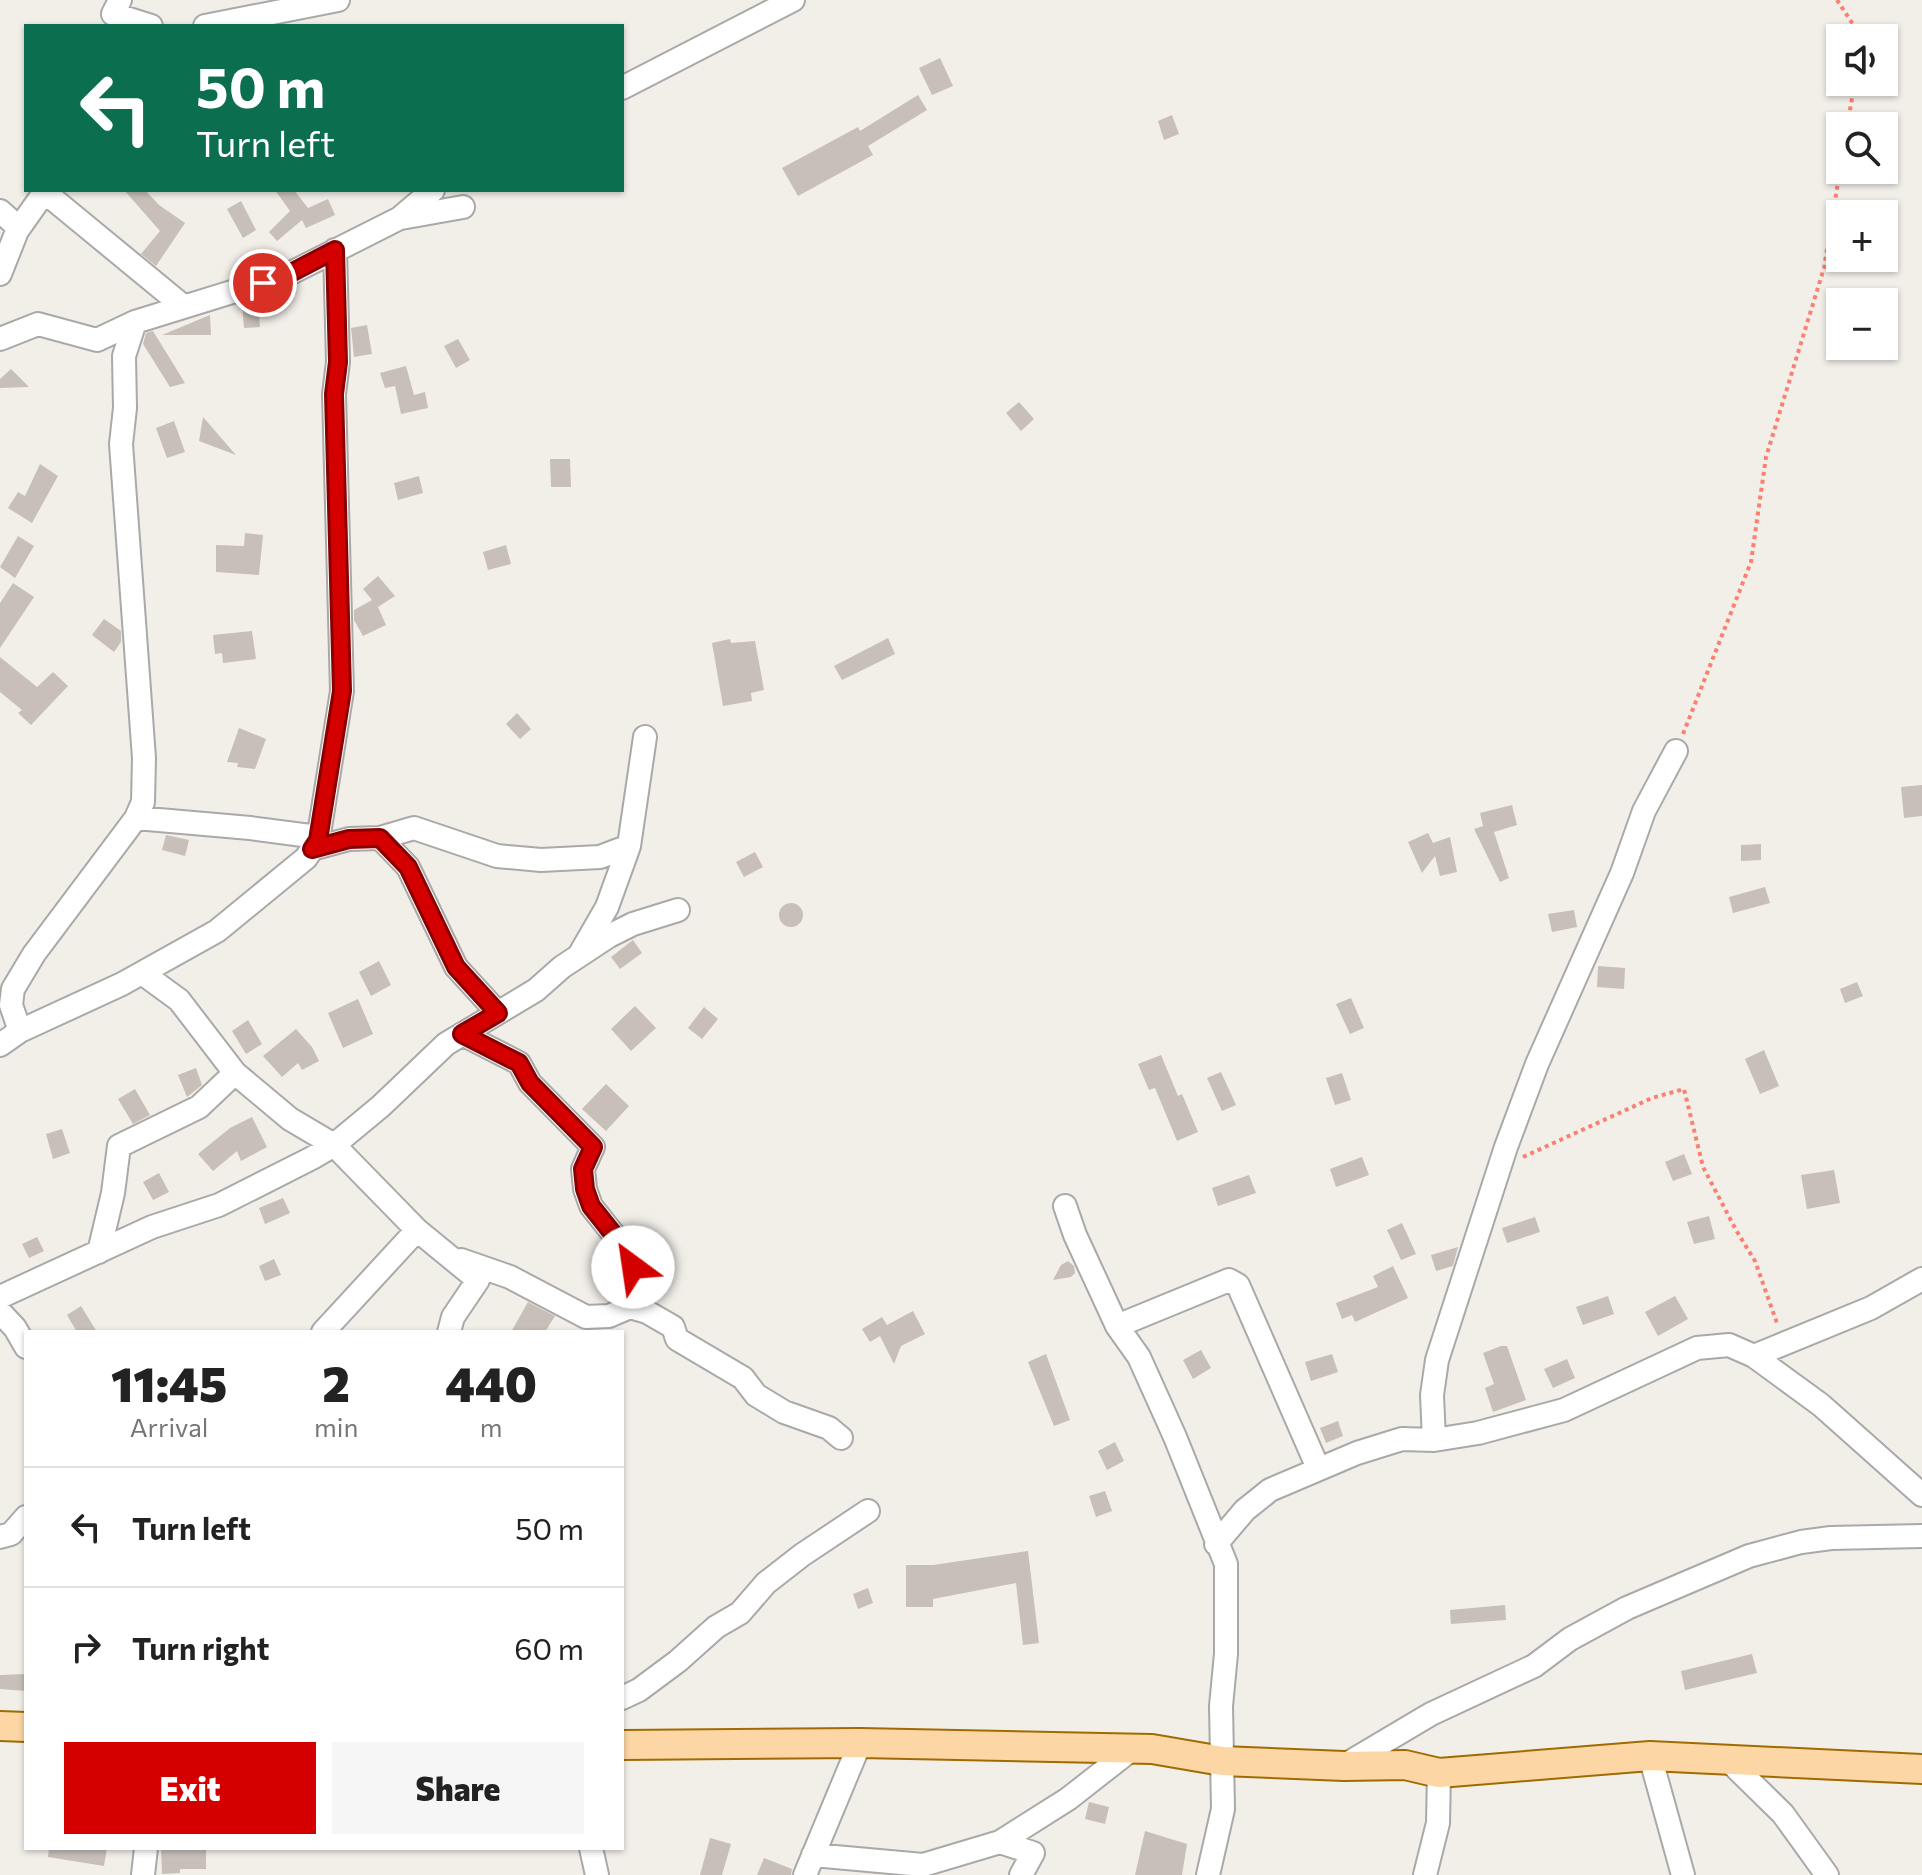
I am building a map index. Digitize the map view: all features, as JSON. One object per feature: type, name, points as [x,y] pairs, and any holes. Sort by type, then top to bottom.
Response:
[{"type":"main road","points":[[0,1726],[24,1727]]},
{"type":"main road","points":[[624,1745],[860,1743],[1152,1749],[1222,1761],[1405,1765],[1439,1773],[1650,1756],[1922,1769]]},
{"type":"street","points":[[227,24],[272,20],[338,0]]},
{"type":"street","points":[[624,87],[793,0]]},
{"type":"street","points":[[112,10],[146,24]]},
{"type":"street","points":[[0,339],[38,324],[97,340],[135,322],[287,275],[400,218],[431,192]]},
{"type":"street","points":[[400,218],[463,207],[444,192]]},
{"type":"street","points":[[0,274],[19,228],[45,193],[183,306]]},
{"type":"street","points":[[0,211],[19,228]]},
{"type":"street","points":[[0,1045],[20,1031],[142,973],[217,931],[296,866],[315,843],[342,691],[334,394],[338,362],[335,250]]},
{"type":"street","points":[[20,1031],[11,1005],[13,989],[34,954],[136,818],[143,802],[144,758],[121,444],[125,408],[124,356],[135,322]]},
{"type":"street","points":[[578,956],[607,907],[629,846],[645,737]]},
{"type":"street","points":[[1434,1440],[1432,1395],[1437,1360],[1500,1169],[1537,1064],[1622,873],[1644,811],[1676,751]]},
{"type":"street","points":[[136,818],[250,828],[315,843],[380,838],[414,828],[497,856],[541,860],[600,857],[629,846]]},
{"type":"street","points":[[380,838],[408,867],[456,967],[498,1013]]},
{"type":"street","points":[[0,1297],[152,1227],[219,1205],[334,1145],[381,1106],[446,1044],[536,990],[578,956],[633,924],[678,910]]},
{"type":"street","points":[[142,973],[179,1000],[235,1073],[290,1119],[334,1145],[417,1230],[478,1280],[453,1317],[450,1330]]},
{"type":"street","points":[[462,1034],[519,1063],[530,1083],[593,1147],[583,1169],[585,1189],[591,1206],[618,1240],[633,1267],[632,1291],[647,1312]]},
{"type":"street","points":[[99,1252],[113,1193],[119,1146],[199,1107],[235,1073]]},
{"type":"street","points":[[1065,1206],[1117,1326],[1139,1357],[1175,1437],[1226,1564],[1223,1809],[1208,1875]]},
{"type":"street","points":[[325,1330],[417,1230]]},
{"type":"street","points":[[447,1255],[510,1277],[586,1317],[609,1316],[630,1307],[647,1312],[673,1327],[677,1339],[743,1378],[756,1395],[784,1412],[829,1428],[841,1438]]},
{"type":"street","points":[[1754,1356],[1871,1308],[1922,1279]]},
{"type":"street","points":[[1117,1326],[1229,1280],[1238,1285],[1318,1468]]},
{"type":"street","points":[[0,1312],[24,1344]]},
{"type":"street","points":[[1216,1544],[1245,1510],[1270,1490],[1318,1468],[1402,1439],[1434,1440],[1478,1433],[1564,1410],[1697,1348],[1729,1345],[1754,1356],[1821,1405],[1922,1495]]},
{"type":"street","points":[[624,1697],[639,1690],[716,1627],[740,1613],[766,1583],[802,1555],[868,1511]]},
{"type":"street","points":[[0,1537],[11,1534],[24,1519]]},
{"type":"street","points":[[1344,1766],[1431,1714],[1534,1666],[1570,1639],[1627,1608],[1749,1556],[1801,1542],[1831,1538],[1922,1536]]},
{"type":"street","points":[[860,1743],[809,1865],[929,1870],[1000,1842],[1068,1799],[1132,1749]]},
{"type":"street","points":[[1650,1756],[1683,1875]]},
{"type":"street","points":[[1727,1759],[1783,1814],[1827,1875]]},
{"type":"street","points":[[1425,1875],[1438,1823],[1439,1773]]},
{"type":"street","points":[[1000,1842],[1033,1853],[1021,1875]]},
{"type":"street","points":[[143,1875],[146,1850]]},
{"type":"street","points":[[591,1850],[597,1875]]},
{"type":"path","points":[[1837,0],[1853,24]]},
{"type":"path","points":[[1676,751],[1751,562],[1766,457],[1824,268],[1838,184]]},
{"type":"path","points":[[1500,1169],[1575,1131],[1652,1098],[1684,1089],[1703,1167],[1755,1261],[1784,1344]]},
{"type":"building","points":[[940,58],[953,86],[932,95],[919,68]]},
{"type":"building","points":[[918,95],[927,110],[868,146],[873,155],[798,196],[782,168],[858,127],[860,131]]},
{"type":"building","points":[[1172,115],[1179,134],[1164,140],[1158,121]]},
{"type":"building","points":[[126,192],[147,192],[159,205],[185,223],[156,266],[141,254],[160,231]]},
{"type":"building","points":[[276,192],[296,192],[308,208],[328,199],[335,215],[306,228],[302,220],[277,241],[269,232],[290,211]]},
{"type":"building","points":[[241,201],[256,230],[243,238],[227,209]]},
{"type":"building","points":[[258,302],[260,327],[244,328],[242,303]]},
{"type":"building","points":[[210,315],[211,335],[162,335]]},
{"type":"building","points":[[367,325],[372,354],[354,357],[351,328]]},
{"type":"building","points":[[153,331],[185,383],[170,387],[143,344],[146,333]]},
{"type":"building","points":[[458,339],[470,360],[456,368],[444,346]]},
{"type":"building","points":[[406,366],[414,395],[425,392],[428,408],[401,414],[395,386],[385,388],[380,373]]},
{"type":"building","points":[[11,369],[29,387],[0,388],[0,379]]},
{"type":"building","points":[[1019,402],[1034,419],[1021,431],[1006,413]]},
{"type":"building","points":[[203,417],[236,455],[199,441]]},
{"type":"building","points":[[174,421],[185,452],[167,458],[156,428]]},
{"type":"building","points":[[550,459],[570,459],[571,487],[551,487]]},
{"type":"building","points":[[40,464],[58,476],[32,523],[8,508],[18,492],[25,496]]},
{"type":"building","points":[[419,476],[423,493],[398,500],[394,483]]},
{"type":"building","points":[[245,533],[263,535],[259,575],[216,572],[216,545],[244,546]]},
{"type":"building","points":[[18,536],[34,546],[15,578],[0,567]]},
{"type":"building","points":[[506,545],[511,564],[488,570],[483,552]]},
{"type":"building","points":[[378,576],[395,596],[378,607],[386,625],[363,636],[354,620],[354,610],[372,600],[363,589]]},
{"type":"building","points":[[13,583],[34,597],[0,648],[0,603]]},
{"type":"building","points":[[104,619],[121,631],[121,642],[114,652],[92,635]]},
{"type":"building","points":[[252,631],[256,659],[223,663],[222,653],[215,654],[213,635]]},
{"type":"building","points":[[888,638],[895,654],[842,680],[834,666]]},
{"type":"building","points":[[730,639],[731,643],[755,641],[764,690],[751,693],[752,701],[723,706],[712,643]]},
{"type":"building","points":[[0,657],[37,687],[53,672],[68,686],[31,725],[18,713],[22,710],[0,692]]},
{"type":"building","points":[[517,713],[531,729],[520,739],[506,724]]},
{"type":"building","points":[[239,728],[266,739],[255,769],[237,767],[238,763],[227,762]]},
{"type":"building","points":[[1922,785],[1922,816],[1904,818],[1901,787]]},
{"type":"building","points":[[1512,805],[1517,825],[1494,832],[1509,878],[1500,882],[1474,829],[1483,826],[1480,813]]},
{"type":"building","points":[[1428,833],[1433,843],[1450,837],[1457,872],[1440,876],[1435,856],[1422,873],[1408,842]]},
{"type":"building","points":[[166,835],[189,840],[185,856],[162,850]]},
{"type":"building","points":[[1761,844],[1761,860],[1741,861],[1741,845]]},
{"type":"building","points":[[755,852],[763,867],[744,877],[736,862]]},
{"type":"building","points":[[1765,887],[1770,903],[1733,913],[1729,897]]},
{"type":"building","points":[[791,903],[799,907],[803,915],[799,923],[791,927],[783,923],[779,915],[783,907]]},
{"type":"building","points":[[1574,910],[1577,927],[1552,932],[1548,914]]},
{"type":"building","points":[[633,940],[642,953],[620,969],[611,957]]},
{"type":"building","points":[[379,961],[391,985],[371,996],[359,972]]},
{"type":"building","points":[[1598,966],[1625,968],[1624,989],[1597,987]]},
{"type":"building","points":[[1857,982],[1863,996],[1845,1003],[1840,989]]},
{"type":"building","points":[[1351,998],[1364,1028],[1350,1034],[1336,1004]]},
{"type":"building","points":[[358,999],[373,1034],[343,1048],[328,1013]]},
{"type":"building","points":[[635,1006],[656,1028],[631,1051],[611,1029]]},
{"type":"building","points":[[704,1007],[718,1019],[702,1039],[688,1028]]},
{"type":"building","points":[[248,1020],[262,1044],[246,1054],[232,1031]]},
{"type":"building","points":[[296,1029],[312,1047],[319,1061],[302,1070],[298,1063],[282,1077],[263,1056]]},
{"type":"building","points":[[1764,1050],[1779,1086],[1760,1094],[1745,1059]]},
{"type":"building","points":[[1161,1055],[1178,1096],[1182,1094],[1198,1132],[1177,1141],[1155,1088],[1149,1090],[1138,1064]]},
{"type":"building","points":[[196,1068],[202,1085],[187,1097],[178,1075]]},
{"type":"building","points":[[1221,1072],[1236,1105],[1222,1111],[1207,1078]]},
{"type":"building","points":[[1342,1073],[1351,1100],[1335,1105],[1326,1078]]},
{"type":"building","points":[[606,1084],[629,1106],[606,1131],[582,1109]]},
{"type":"building","points":[[135,1089],[150,1115],[133,1124],[118,1099]]},
{"type":"building","points":[[252,1117],[267,1147],[241,1161],[237,1151],[213,1171],[198,1154],[230,1128]]},
{"type":"building","points":[[62,1129],[70,1153],[53,1159],[46,1134]]},
{"type":"building","points":[[1684,1154],[1692,1174],[1673,1181],[1665,1162]]},
{"type":"building","points":[[1362,1157],[1369,1175],[1336,1187],[1330,1169]]},
{"type":"building","points":[[1834,1170],[1840,1203],[1807,1209],[1801,1175]]},
{"type":"building","points":[[159,1173],[169,1192],[153,1200],[143,1182]]},
{"type":"building","points":[[1249,1175],[1256,1193],[1218,1206],[1212,1188]]},
{"type":"building","points":[[283,1198],[290,1213],[265,1224],[259,1208]]},
{"type":"building","points":[[1709,1216],[1715,1239],[1694,1244],[1687,1222]]},
{"type":"building","points":[[1535,1217],[1540,1232],[1507,1243],[1502,1228]]},
{"type":"building","points":[[1402,1223],[1416,1254],[1401,1260],[1387,1230]]},
{"type":"building","points":[[37,1237],[44,1251],[29,1258],[22,1244]]},
{"type":"building","points":[[1458,1247],[1453,1266],[1436,1271],[1431,1255]]},
{"type":"building","points":[[274,1259],[281,1275],[265,1281],[259,1266]]},
{"type":"building","points":[[1068,1261],[1074,1266],[1075,1273],[1071,1277],[1053,1280],[1061,1265]]},
{"type":"building","points":[[1393,1266],[1408,1298],[1355,1322],[1352,1315],[1342,1319],[1336,1303],[1378,1287],[1373,1276]]},
{"type":"building","points":[[1608,1296],[1614,1314],[1583,1325],[1576,1307]]},
{"type":"building","points":[[1675,1296],[1688,1319],[1658,1336],[1645,1312]]},
{"type":"building","points":[[528,1302],[555,1316],[546,1330],[512,1330]]},
{"type":"building","points":[[81,1306],[96,1330],[76,1330],[67,1315]]},
{"type":"building","points":[[913,1311],[925,1334],[901,1346],[894,1364],[880,1336],[870,1342],[862,1329],[882,1317],[887,1325]]},
{"type":"building","points":[[1507,1346],[1526,1400],[1493,1412],[1485,1388],[1494,1384],[1483,1353]]},
{"type":"building","points":[[1201,1350],[1211,1368],[1193,1379],[1183,1360]]},
{"type":"building","points":[[1046,1354],[1070,1420],[1054,1426],[1028,1362]]},
{"type":"building","points":[[1332,1354],[1338,1372],[1311,1381],[1305,1362]]},
{"type":"building","points":[[1567,1359],[1575,1378],[1553,1388],[1544,1369]]},
{"type":"building","points":[[1338,1421],[1343,1436],[1326,1443],[1320,1428]]},
{"type":"building","points":[[1115,1442],[1124,1461],[1107,1470],[1098,1451]]},
{"type":"building","points":[[1105,1491],[1112,1511],[1096,1517],[1089,1496]]},
{"type":"building","points":[[1028,1551],[1039,1643],[1023,1645],[1016,1583],[933,1599],[933,1607],[906,1607],[906,1565],[933,1565]]},
{"type":"building","points":[[868,1588],[873,1603],[858,1609],[853,1594]]},
{"type":"building","points":[[1505,1605],[1506,1620],[1451,1624],[1450,1610]]},
{"type":"building","points":[[1752,1654],[1757,1673],[1685,1690],[1681,1671]]},
{"type":"building","points":[[24,1674],[24,1691],[0,1689],[0,1675]]},
{"type":"building","points":[[1089,1802],[1109,1807],[1105,1824],[1085,1819]]},
{"type":"building","points":[[1145,1831],[1187,1844],[1182,1875],[1135,1875]]},
{"type":"building","points":[[710,1838],[731,1844],[722,1875],[700,1875]]},
{"type":"building","points":[[49,1850],[107,1850],[104,1866],[48,1857]]},
{"type":"building","points":[[161,1850],[206,1850],[206,1869],[180,1869],[180,1873],[162,1874]]},
{"type":"building","points":[[764,1858],[792,1869],[791,1875],[757,1875]]},
{"type":"route","points":[[263,283],[287,275],[335,250],[338,362],[334,394],[342,691],[318,840],[312,849],[349,839],[380,838],[408,867],[456,967],[498,1013],[462,1034],[519,1063],[530,1083],[593,1147],[583,1169],[585,1189],[591,1206],[618,1240],[633,1267]]}]
